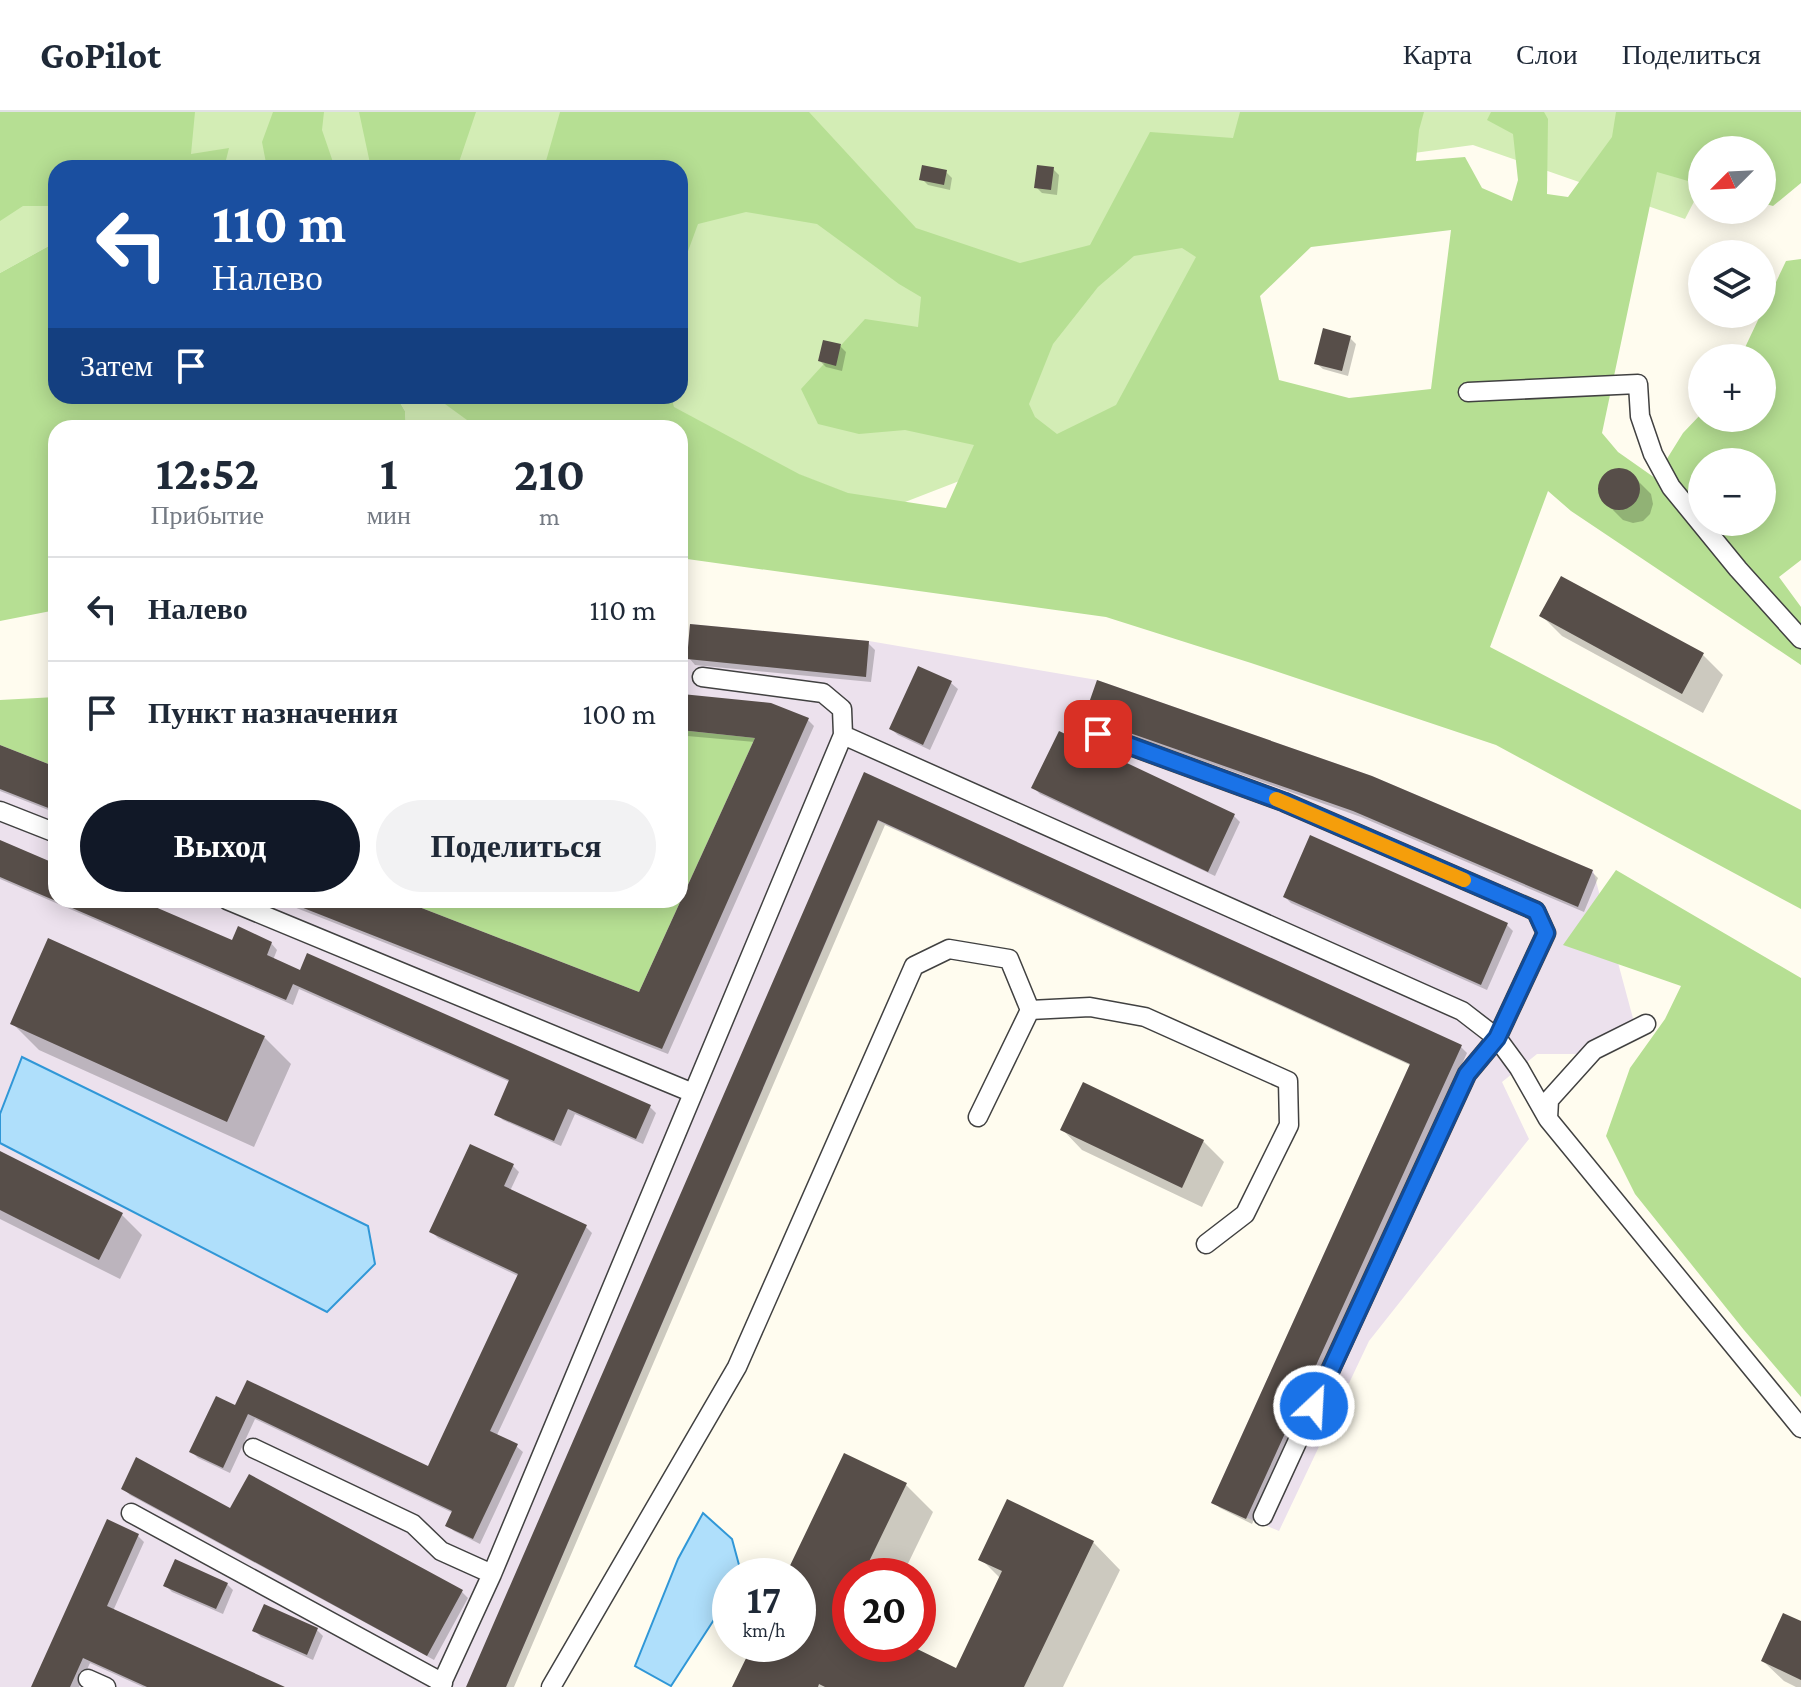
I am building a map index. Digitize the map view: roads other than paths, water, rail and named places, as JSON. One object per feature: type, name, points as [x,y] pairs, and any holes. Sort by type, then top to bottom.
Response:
[{"type":"lane","points":[[1468,392],[1638,384],[1640,416],[1653,454],[1671,487],[1801,639]]},
{"type":"lane","points":[[131,1513],[441,1685],[492,1574],[843,735],[842,709],[823,693],[702,677]]},
{"type":"lane","points":[[1098,734],[1284,802],[1536,911],[1546,933],[1497,1038],[1467,1074],[1263,1516]]},
{"type":"lane","points":[[843,735],[1462,1011],[1497,1038],[1519,1068],[1548,1119],[1801,1428]]},
{"type":"lane","points":[[0,811],[48,830]]},
{"type":"lane","points":[[246,908],[693,1093]]},
{"type":"lane","points":[[551,1687],[737,1367],[914,966],[949,949],[1009,959],[1030,1010],[978,1117]]},
{"type":"lane","points":[[1030,1010],[1090,1007],[1145,1017],[1288,1081],[1289,1125],[1245,1214],[1206,1244]]},
{"type":"lane","points":[[1548,1119],[1549,1100],[1594,1050],[1646,1024]]},
{"type":"lane","points":[[253,1448],[413,1524],[441,1551],[492,1574]]},
{"type":"lane","points":[[88,1679],[106,1687]]},
{"type":"water","points":[[22,1057],[368,1226],[375,1264],[327,1312],[0,1143],[0,1114]]},
{"type":"water","points":[[703,1513],[732,1539],[737,1558],[712,1558],[712,1623],[671,1686],[635,1666],[678,1559]]}]
